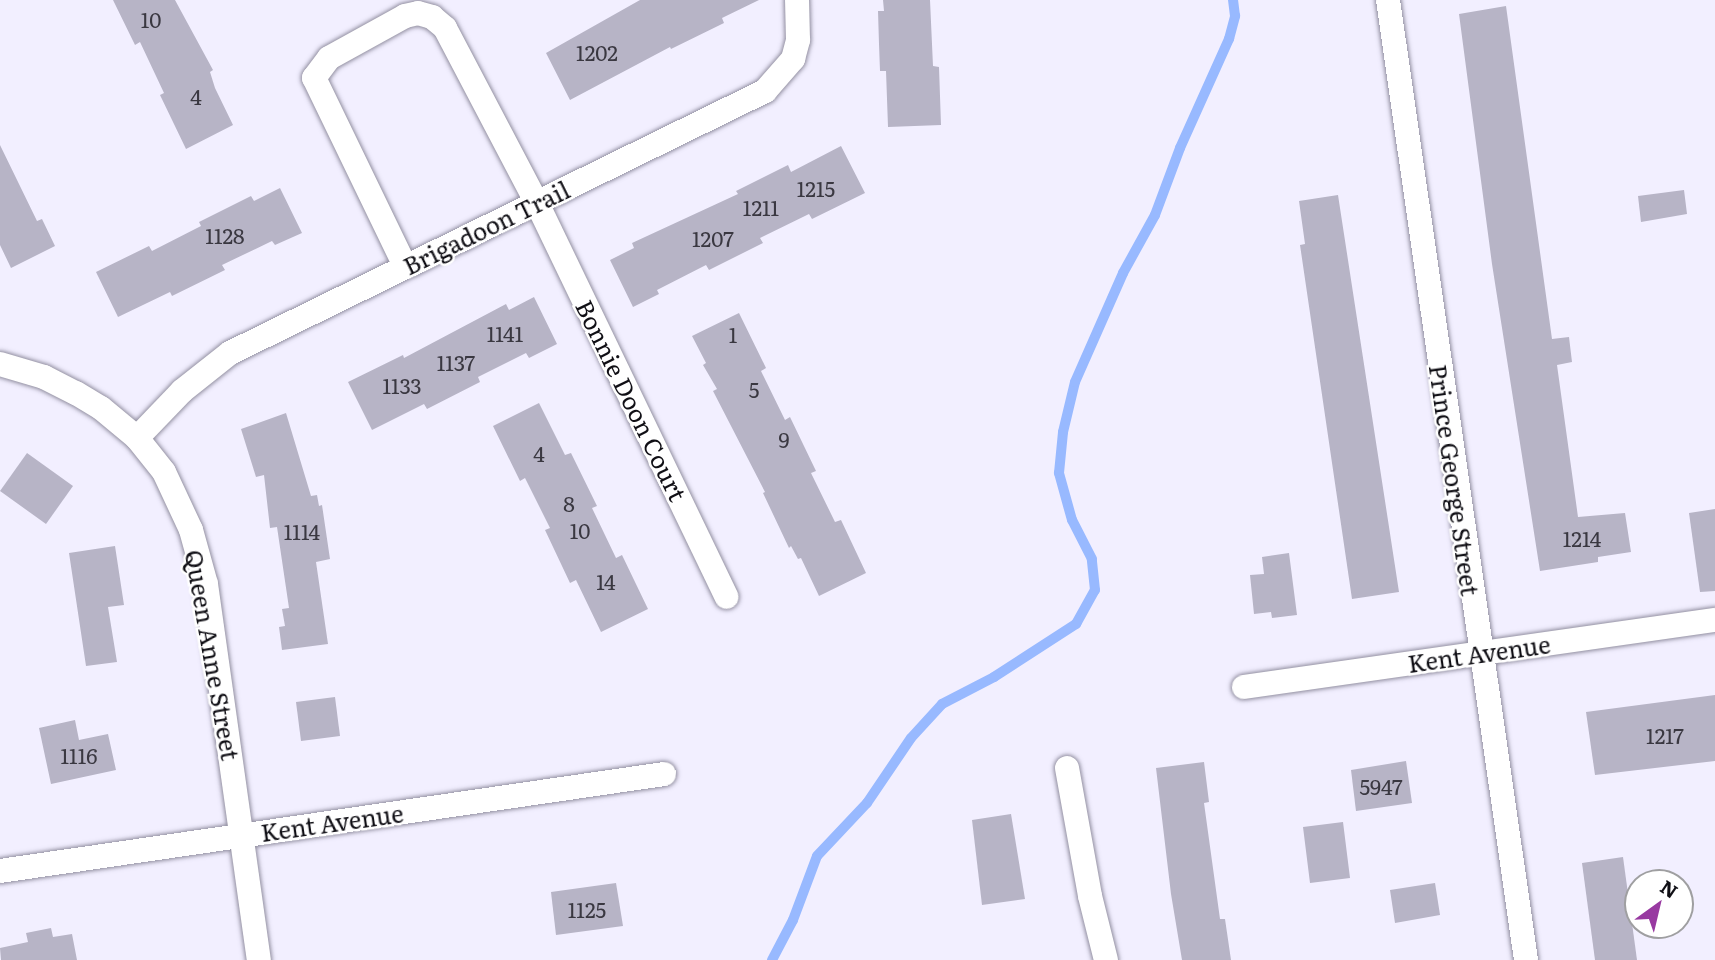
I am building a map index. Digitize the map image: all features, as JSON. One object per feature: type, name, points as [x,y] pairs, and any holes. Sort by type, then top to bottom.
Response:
[{"type":"street","name":"Brigadoon Trail","points":[[137,438],[182,391],[230,353],[765,91],[793,60],[798,40],[797,0]]},
{"type":"street","name":"Prince George Street","points":[[1388,0],[1526,960]]},
{"type":"street","name":"Bonnie Doon Court","points":[[405,266],[314,78],[329,58],[405,16],[418,13],[432,17],[445,28],[537,203],[727,597]]},
{"type":"street","name":"Queen Anne Street","points":[[0,364],[44,377],[76,393],[101,408],[137,438],[164,472],[191,530],[206,584],[259,960]]},
{"type":"street","name":"Kent Avenue","points":[[1244,687],[1715,620]]},
{"type":"street","points":[[1067,768],[1090,896],[1106,960]]},
{"type":"street","name":"Kent Avenue","points":[[0,871],[664,774]]},
{"type":"building","points":[[113,0],[175,0],[213,70],[210,72],[215,88],[233,125],[186,149],[160,95],[164,93],[140,42],[135,45]]},
{"type":"building","points":[[640,0],[759,0],[722,18],[724,23],[671,49],[670,47],[570,100],[546,53]]},
{"type":"building","points":[[883,0],[930,0],[933,66],[939,67],[941,125],[888,127],[886,71],[880,71],[878,11],[884,11]]},
{"type":"building","points":[[1506,6],[1552,339],[1569,337],[1572,362],[1557,365],[1578,517],[1625,513],[1631,552],[1598,557],[1598,562],[1540,571],[1492,264],[1459,14]]},
{"type":"building","points":[[0,145],[37,221],[42,219],[55,246],[11,268],[0,245]]},
{"type":"building","points":[[841,146],[865,193],[812,219],[809,214],[760,238],[763,243],[709,270],[706,265],[657,290],[659,294],[633,307],[610,260],[634,248],[632,243],[738,194],[736,191],[788,165],[791,172]]},
{"type":"building","points":[[280,188],[302,233],[275,245],[272,241],[222,265],[225,270],[172,296],[170,292],[118,317],[96,272],[149,246],[152,251],[201,226],[199,222],[251,196],[254,201]]},
{"type":"building","points":[[1684,190],[1687,214],[1641,222],[1638,196]]},
{"type":"building","points":[[1338,195],[1399,592],[1352,599],[1300,245],[1305,244],[1299,201]]},
{"type":"building","points":[[534,297],[557,344],[529,358],[526,353],[478,377],[480,382],[427,409],[424,404],[372,430],[348,382],[403,355],[404,358],[506,304],[509,310]]},
{"type":"building","points":[[739,313],[766,368],[761,371],[785,420],[790,417],[816,471],[811,473],[835,522],[841,520],[866,573],[819,596],[801,558],[798,559],[791,546],[789,548],[763,493],[765,492],[713,391],[717,389],[703,365],[706,363],[692,336]]},
{"type":"building","points":[[539,403],[565,455],[571,453],[597,506],[592,508],[616,558],[622,555],[648,609],[601,632],[576,580],[570,583],[545,530],[550,528],[525,478],[520,481],[493,426]]},
{"type":"building","points":[[286,413],[311,496],[317,495],[319,506],[322,505],[330,559],[316,562],[328,644],[282,650],[279,627],[285,626],[282,609],[289,608],[277,527],[270,528],[264,475],[256,477],[241,429]]},
{"type":"building","points":[[27,453],[73,486],[46,524],[0,491]]},
{"type":"building","points":[[1715,509],[1715,591],[1700,592],[1689,513]]},
{"type":"building","points":[[115,546],[124,605],[108,607],[117,662],[86,666],[69,553]]},
{"type":"building","points":[[1289,553],[1297,615],[1272,618],[1271,612],[1254,614],[1250,575],[1264,574],[1262,557]]},
{"type":"building","points":[[1715,695],[1715,761],[1595,775],[1586,712]]},
{"type":"building","points":[[335,697],[340,736],[301,741],[296,702]]},
{"type":"building","points":[[75,720],[79,740],[108,734],[116,770],[51,784],[39,728]]},
{"type":"building","points":[[1406,761],[1412,803],[1356,811],[1351,770]]},
{"type":"building","points":[[1204,762],[1209,802],[1204,803],[1220,919],[1225,919],[1231,960],[1182,960],[1171,894],[1156,768]]},
{"type":"building","points":[[1011,814],[1025,899],[982,905],[972,820]]},
{"type":"building","points":[[1343,822],[1350,878],[1310,883],[1303,827]]},
{"type":"building","points":[[1623,857],[1624,939],[1634,939],[1637,960],[1595,960],[1582,863]]},
{"type":"building","points":[[616,883],[623,926],[556,935],[551,892]]},
{"type":"building","points":[[1435,883],[1440,915],[1395,923],[1390,890]]},
{"type":"building","points":[[51,928],[53,937],[72,934],[77,960],[1,960],[0,948],[28,942],[26,933]]},
{"type":"waterway","points":[[772,960],[793,920],[817,856],[867,803],[911,738],[942,704],[994,677],[1076,624],[1095,590],[1092,559],[1072,520],[1059,473],[1063,432],[1075,382],[1123,273],[1155,215],[1180,148],[1229,39],[1235,16],[1233,0]]}]
